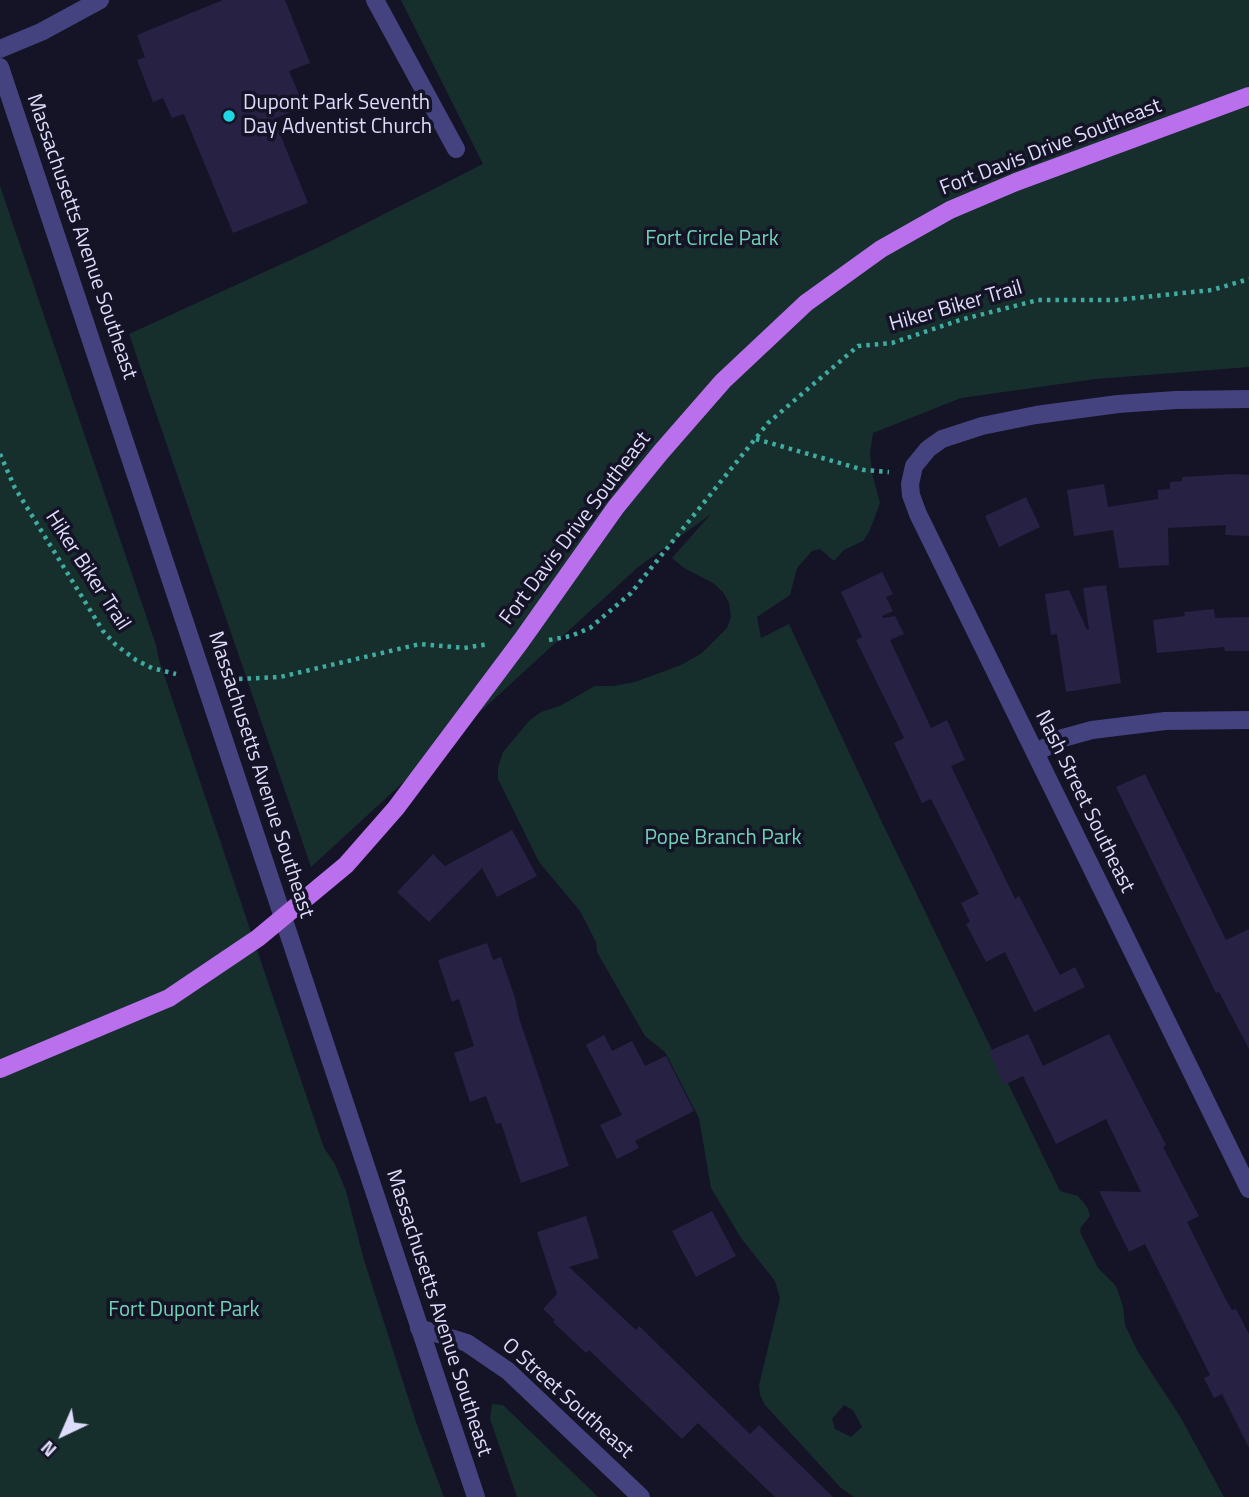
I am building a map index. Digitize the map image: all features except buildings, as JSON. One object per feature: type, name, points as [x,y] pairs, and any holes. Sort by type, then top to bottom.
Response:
[{"type":"main road","name":"Fort Davis Drive Southeast","points":[[0,1069],[169,998],[284,919],[346,865],[396,808],[477,701],[616,507],[723,381],[806,303],[881,249],[950,210],[1028,177],[1249,96]]},
{"type":"street","points":[[0,48],[41,32],[100,0]]},
{"type":"street","points":[[375,0],[456,149]]},
{"type":"street","name":"Massachusetts Avenue Southeast","points":[[0,67],[476,1497]]},
{"type":"street","points":[[911,474],[921,456],[942,439],[982,426],[1063,411],[1176,400],[1249,400]]},
{"type":"street","name":"Nash Street Southeast","points":[[911,474],[913,504],[1249,1189]]},
{"type":"street","points":[[1035,753],[1063,738],[1092,730],[1176,720],[1249,720]]},
{"type":"street","name":"O Street Southeast","points":[[419,1328],[467,1343],[508,1371],[642,1497]]},
{"type":"path","name":"Hiker Biker Trail","points":[[541,640],[581,632],[626,598],[768,423],[858,346],[892,343],[960,320],[1038,300],[1115,300],[1212,290],[1249,279]]},
{"type":"path","points":[[756,439],[864,470],[911,474]]},
{"type":"path","name":"Hiker Biker Trail","points":[[0,454],[16,488],[103,631],[136,660],[152,668],[176,674]]},
{"type":"path","points":[[239,679],[280,677],[420,644],[464,648],[502,643]]},
{"type":"green space","name":"Fort Circle Park","points":[[401,0],[1249,0],[1249,367],[1096,379],[961,398],[873,433],[870,453],[872,473],[880,503],[869,532],[863,541],[844,550],[834,561],[820,549],[812,551],[797,568],[790,595],[757,617],[761,638],[789,624],[1060,1191],[1078,1196],[1087,1207],[1090,1216],[1080,1232],[1098,1268],[1116,1286],[1125,1325],[1138,1352],[1181,1418],[1224,1497],[854,1497],[841,1488],[765,1405],[759,1385],[780,1298],[775,1281],[741,1238],[711,1188],[699,1118],[665,1052],[645,1036],[597,952],[596,942],[580,911],[539,862],[498,779],[498,767],[503,752],[529,721],[541,712],[560,706],[595,686],[635,682],[681,665],[702,653],[727,628],[731,617],[729,603],[723,592],[672,558],[711,514],[637,568],[311,867],[129,334],[321,246],[483,164]],"holes":[[[844,1405],[853,1410],[862,1427],[851,1437],[835,1429],[832,1419]]]},
{"type":"green space","name":"Fort Dupont Park","points":[[0,186],[324,1148],[335,1164],[346,1191],[364,1260],[416,1422],[444,1497],[0,1497]]},
{"type":"green space","points":[[492,1404],[503,1405],[598,1497],[517,1497],[490,1419]]},
{"type":"place","name":"Dupont Park Seventh Day Adventist Church","points":[[229,116]]},
{"type":"park label","name":"Pope Branch Park","points":[[723,839]]}]
